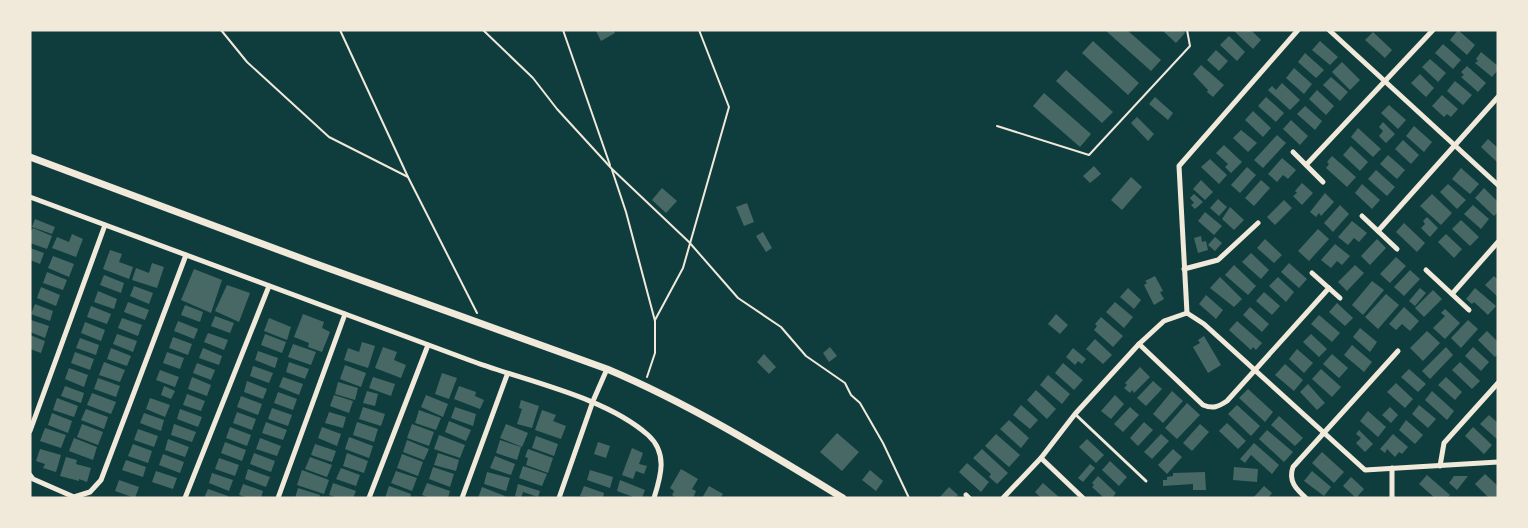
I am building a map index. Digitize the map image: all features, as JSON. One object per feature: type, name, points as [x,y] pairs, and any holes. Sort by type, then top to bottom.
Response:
[{"type":"street","points":[[1187,313],[1179,166],[1299,30]]},
{"type":"street","points":[[1329,30],[1498,185]]},
{"type":"street","points":[[1305,165],[1433,30]]},
{"type":"street","points":[[1378,231],[1498,97]]},
{"type":"street","points":[[1293,152],[1323,182]]},
{"type":"street","points":[[30,157],[607,369],[645,385],[713,420],[843,498]]},
{"type":"street","points":[[30,197],[507,375],[593,401],[639,428],[656,444],[662,465],[661,478],[654,498]]},
{"type":"street","points":[[1362,216],[1397,249]]},
{"type":"street","points":[[1184,269],[1218,260],[1258,223]]},
{"type":"street","points":[[30,431],[105,225]]},
{"type":"street","points":[[1452,294],[1498,242]]},
{"type":"street","points":[[30,475],[33,479],[75,497],[90,492],[101,480],[186,255]]},
{"type":"street","points":[[1426,270],[1469,310]]},
{"type":"street","points":[[1312,273],[1340,298]]},
{"type":"street","points":[[185,498],[269,286]]},
{"type":"street","points":[[1139,344],[1203,405],[1211,408],[1219,407],[1227,401],[1329,288]]},
{"type":"street","points":[[1003,498],[1041,458],[1075,414],[1139,344],[1164,321],[1187,313]]},
{"type":"street","points":[[1187,313],[1204,324],[1365,470],[1498,462]]},
{"type":"street","points":[[278,498],[345,314]]},
{"type":"street","points":[[369,498],[428,345]]},
{"type":"street","points":[[1306,498],[1295,488],[1291,473],[1293,467],[1398,351]]},
{"type":"street","points":[[559,498],[593,401],[607,369]]},
{"type":"street","points":[[462,498],[507,375]]},
{"type":"street","points":[[1440,465],[1444,443],[1498,383]]},
{"type":"street","points":[[1041,458],[1083,498]]},
{"type":"street","points":[[1392,468],[1392,498]]},
{"type":"lane","points":[[1075,414],[1146,481]]},
{"type":"path","points":[[221,30],[247,63],[329,137],[408,177]]},
{"type":"path","points":[[340,30],[408,177],[477,313],[477,322]]},
{"type":"path","points":[[483,30],[533,78],[557,109],[612,169],[689,242],[738,298],[781,327],[806,356],[844,383],[860,404],[883,443],[909,498]]},
{"type":"path","points":[[563,30],[626,212],[655,321],[655,352],[645,385]]},
{"type":"path","points":[[655,321],[683,268],[729,107],[699,30]]},
{"type":"path","points":[[997,126],[1089,155],[1190,46],[1187,30]]},
{"type":"building","points":[[614,30],[615,33],[601,41],[596,31]]},
{"type":"building","points":[[1105,30],[1127,30],[1161,60],[1151,71]]},
{"type":"building","points":[[1162,30],[1182,30],[1185,33],[1176,43]]},
{"type":"building","points":[[1233,30],[1251,30],[1261,40],[1253,49]]},
{"type":"building","points":[[1458,30],[1475,45],[1467,55],[1450,40]]},
{"type":"building","points":[[1373,32],[1392,50],[1385,58],[1365,40]]},
{"type":"building","points":[[1229,36],[1245,52],[1237,61],[1220,45]]},
{"type":"building","points":[[1093,41],[1139,83],[1128,95],[1082,53]]},
{"type":"building","points":[[1320,41],[1338,57],[1330,65],[1312,50]]},
{"type":"building","points":[[1443,44],[1461,60],[1453,69],[1435,53]]},
{"type":"building","points":[[1216,50],[1228,61],[1219,71],[1207,60]]},
{"type":"building","points":[[1481,52],[1498,66],[1498,70],[1492,77],[1475,63]]},
{"type":"building","points":[[1305,53],[1324,70],[1316,78],[1298,62]]},
{"type":"building","points":[[1430,59],[1446,73],[1438,82],[1422,67]]},
{"type":"building","points":[[1342,62],[1360,80],[1350,90],[1332,72]]},
{"type":"building","points":[[1201,65],[1224,85],[1213,97],[1193,74]]},
{"type":"building","points":[[1467,66],[1486,83],[1478,92],[1461,77],[1464,75],[1461,72]]},
{"type":"building","points":[[1294,68],[1312,84],[1304,94],[1286,78]]},
{"type":"building","points":[[1066,70],[1113,112],[1102,123],[1056,81]]},
{"type":"building","points":[[1420,74],[1434,88],[1426,97],[1411,83]]},
{"type":"building","points":[[1331,77],[1348,92],[1340,101],[1323,85]]},
{"type":"building","points":[[1455,81],[1472,95],[1463,105],[1447,91]]},
{"type":"building","points":[[1282,83],[1300,100],[1290,110],[1268,90],[1272,86],[1276,90]]},
{"type":"building","points":[[1317,90],[1334,106],[1326,115],[1309,99]]},
{"type":"building","points":[[1044,93],[1091,134],[1080,147],[1033,106]]},
{"type":"building","points":[[1442,95],[1458,109],[1451,117],[1447,114],[1444,117],[1432,106]]},
{"type":"building","points":[[1155,97],[1173,113],[1168,120],[1149,104]]},
{"type":"building","points":[[1266,97],[1284,113],[1276,122],[1258,106]]},
{"type":"building","points":[[1389,105],[1406,120],[1398,129],[1381,113]]},
{"type":"building","points":[[1305,106],[1322,121],[1315,130],[1297,114]]},
{"type":"building","points":[[1253,111],[1271,128],[1263,137],[1245,120]]},
{"type":"building","points":[[1137,117],[1154,134],[1148,141],[1131,123]]},
{"type":"building","points":[[1291,120],[1308,136],[1300,145],[1283,129]]},
{"type":"building","points":[[1383,122],[1395,134],[1386,143],[1379,136],[1383,131],[1379,127]]},
{"type":"building","points":[[1414,126],[1432,142],[1424,152],[1406,136]]},
{"type":"building","points":[[1358,128],[1381,149],[1373,157],[1351,137]]},
{"type":"building","points":[[1241,130],[1257,143],[1248,152],[1233,138]]},
{"type":"building","points":[[1277,135],[1286,143],[1263,168],[1254,160]]},
{"type":"building","points":[[1488,139],[1498,148],[1498,163],[1481,147]]},
{"type":"building","points":[[1403,140],[1419,155],[1411,164],[1395,149]]},
{"type":"building","points":[[1224,145],[1242,162],[1231,173],[1225,167],[1228,164],[1216,153]]},
{"type":"building","points":[[1351,146],[1368,162],[1360,171],[1343,155]]},
{"type":"building","points":[[1388,155],[1405,170],[1397,179],[1380,164]]},
{"type":"building","points":[[1332,156],[1356,177],[1347,187],[1326,168]]},
{"type":"building","points":[[1282,158],[1296,170],[1288,179],[1283,175],[1277,182],[1268,174]]},
{"type":"building","points":[[1210,159],[1227,175],[1219,184],[1201,167]]},
{"type":"building","points":[[1094,166],[1101,174],[1090,183],[1083,176]]},
{"type":"building","points":[[1247,167],[1256,175],[1240,193],[1231,185]]},
{"type":"building","points":[[1461,168],[1479,184],[1470,194],[1452,179]]},
{"type":"building","points":[[1376,170],[1395,187],[1387,196],[1368,179]]},
{"type":"building","points":[[1131,177],[1142,187],[1122,210],[1111,200]]},
{"type":"building","points":[[1201,180],[1213,192],[1205,200],[1193,189]]},
{"type":"building","points":[[1261,180],[1270,188],[1254,206],[1245,198]]},
{"type":"building","points":[[1302,183],[1313,193],[1302,205],[1293,196]]},
{"type":"building","points":[[1362,184],[1380,200],[1372,209],[1355,193]]},
{"type":"building","points":[[1448,184],[1466,200],[1457,209],[1440,192]]},
{"type":"building","points":[[662,188],[677,201],[666,213],[652,200]]},
{"type":"building","points":[[1484,188],[1498,202],[1498,212],[1494,216],[1475,198]]},
{"type":"building","points":[[1325,193],[1334,202],[1321,216],[1319,213],[1316,217],[1310,212]]},
{"type":"building","points":[[1194,194],[1203,202],[1195,209],[1191,205],[1194,203],[1190,198]]},
{"type":"building","points":[[1432,194],[1452,213],[1441,225],[1420,206]]},
{"type":"building","points":[[1218,199],[1227,207],[1219,216],[1210,208]]},
{"type":"building","points":[[1284,200],[1292,208],[1275,225],[1267,217]]},
{"type":"building","points":[[747,203],[754,222],[744,226],[736,207]]},
{"type":"building","points":[[1340,205],[1349,214],[1333,232],[1324,223]]},
{"type":"building","points":[[1473,205],[1489,219],[1481,229],[1464,214]]},
{"type":"building","points":[[1230,207],[1244,220],[1234,230],[1222,219]]},
{"type":"building","points":[[1205,212],[1222,226],[1214,235],[1198,221]]},
{"type":"building","points":[[1427,217],[1438,228],[1430,237],[1421,228]]},
{"type":"building","points":[[35,219],[55,227],[52,234],[32,227]]},
{"type":"building","points":[[1461,220],[1479,237],[1470,246],[1452,229]]},
{"type":"building","points":[[1352,221],[1367,233],[1359,242],[1354,238],[1348,245],[1338,237]]},
{"type":"building","points":[[1404,223],[1425,243],[1417,252],[1396,232]]},
{"type":"building","points":[[33,228],[52,236],[47,249],[30,243],[30,233]]},
{"type":"building","points":[[1318,229],[1329,239],[1309,261],[1298,251]]},
{"type":"building","points":[[763,232],[772,248],[766,252],[756,236]]},
{"type":"building","points":[[72,234],[83,239],[76,257],[52,248],[57,237],[69,242]]},
{"type":"building","points":[[1446,234],[1462,249],[1454,258],[1438,242]]},
{"type":"building","points":[[1201,236],[1202,242],[1206,241],[1208,250],[1198,253],[1194,238]]},
{"type":"building","points":[[1215,237],[1222,243],[1215,251],[1208,245]]},
{"type":"building","points":[[1265,239],[1282,255],[1274,263],[1257,248]]},
{"type":"building","points":[[1377,239],[1386,248],[1370,265],[1361,256]]},
{"type":"building","points":[[1335,244],[1350,256],[1342,265],[1337,261],[1331,268],[1321,260]]},
{"type":"building","points":[[30,248],[44,253],[40,264],[30,260]]},
{"type":"building","points":[[110,250],[122,254],[119,262],[133,267],[129,279],[103,269]]},
{"type":"building","points":[[1251,253],[1269,270],[1261,279],[1242,262]]},
{"type":"building","points":[[53,256],[74,264],[69,277],[48,268]]},
{"type":"building","points":[[1396,257],[1406,266],[1390,283],[1380,274]]},
{"type":"building","points":[[152,263],[164,267],[157,288],[132,280],[136,268],[149,273]]},
{"type":"building","points":[[1289,263],[1307,279],[1299,288],[1281,272]]},
{"type":"building","points":[[1234,265],[1256,286],[1248,295],[1225,275]]},
{"type":"building","points":[[1355,265],[1364,273],[1347,291],[1338,282]]},
{"type":"building","points":[[194,269],[222,280],[211,313],[181,300]]},
{"type":"building","points":[[1410,270],[1420,279],[1404,296],[1394,287]]},
{"type":"building","points":[[47,272],[67,280],[63,290],[43,283]]},
{"type":"building","points":[[104,275],[124,283],[121,293],[100,285]]},
{"type":"building","points":[[1155,276],[1163,291],[1160,292],[1164,299],[1154,305],[1144,285],[1147,283],[1145,281]]},
{"type":"building","points":[[1494,276],[1498,280],[1498,297],[1485,285]]},
{"type":"building","points":[[1220,277],[1242,299],[1234,307],[1210,288]]},
{"type":"building","points":[[1278,277],[1294,292],[1286,302],[1269,286]]},
{"type":"building","points":[[1372,281],[1384,290],[1363,315],[1352,305]]},
{"type":"building","points":[[227,285],[250,293],[239,322],[215,311]]},
{"type":"building","points":[[134,286],[153,293],[149,304],[130,296]]},
{"type":"building","points":[[41,287],[60,295],[56,306],[37,298]]},
{"type":"building","points":[[1128,288],[1141,300],[1134,309],[1120,297]]},
{"type":"building","points":[[1420,288],[1426,293],[1415,306],[1409,301]]},
{"type":"building","points":[[1475,288],[1496,306],[1488,315],[1474,302],[1472,304],[1466,299]]},
{"type":"building","points":[[1433,290],[1442,299],[1424,317],[1415,308]]},
{"type":"building","points":[[98,291],[117,299],[114,309],[94,302]]},
{"type":"building","points":[[1264,292],[1280,306],[1272,315],[1256,301]]},
{"type":"building","points":[[1386,294],[1399,305],[1378,329],[1365,317]]},
{"type":"building","points":[[1206,295],[1223,310],[1216,319],[1199,304]]},
{"type":"building","points":[[128,302],[149,310],[145,320],[124,312]]},
{"type":"building","points":[[1115,302],[1133,317],[1124,328],[1106,312]]},
{"type":"building","points":[[1337,303],[1353,318],[1345,326],[1329,312]]},
{"type":"building","points":[[35,304],[53,311],[50,321],[31,314]]},
{"type":"building","points":[[185,305],[203,312],[200,322],[181,315]]},
{"type":"building","points":[[91,306],[111,314],[107,324],[87,317]]},
{"type":"building","points":[[1250,307],[1269,324],[1262,332],[1243,315]]},
{"type":"building","points":[[1404,307],[1419,321],[1410,331],[1402,324],[1396,330],[1389,324]]},
{"type":"building","points":[[1445,309],[1460,323],[1445,339],[1433,328],[1445,316],[1441,313]]},
{"type":"building","points":[[303,314],[324,322],[322,328],[330,332],[322,352],[308,347],[309,343],[294,337]]},
{"type":"building","points":[[1056,314],[1068,325],[1060,334],[1048,324]]},
{"type":"building","points":[[1319,315],[1340,333],[1332,342],[1311,324]]},
{"type":"building","points":[[215,316],[234,323],[230,333],[211,326]]},
{"type":"building","points":[[1101,317],[1123,336],[1113,347],[1094,330],[1097,326],[1095,324]]},
{"type":"building","points":[[122,318],[142,325],[138,336],[118,328]]},
{"type":"building","points":[[269,318],[291,327],[287,340],[264,331]]},
{"type":"building","points":[[31,320],[49,326],[45,338],[30,332]]},
{"type":"building","points":[[1468,320],[1478,329],[1461,348],[1451,338]]},
{"type":"building","points":[[178,321],[198,329],[194,339],[174,331]]},
{"type":"building","points":[[1237,321],[1262,343],[1256,350],[1253,347],[1251,350],[1229,330]]},
{"type":"building","points":[[85,322],[105,330],[101,341],[81,333]]},
{"type":"building","points":[[1360,328],[1377,342],[1370,352],[1353,337]]},
{"type":"building","points":[[1427,331],[1440,343],[1423,361],[1410,348]]},
{"type":"building","points":[[1487,331],[1498,342],[1498,354],[1495,357],[1478,340]]},
{"type":"building","points":[[208,333],[228,340],[224,350],[204,342]]},
{"type":"building","points":[[117,334],[137,341],[133,352],[113,344]]},
{"type":"building","points":[[265,334],[286,342],[282,353],[261,345]]},
{"type":"building","points":[[1311,334],[1327,349],[1319,357],[1303,342]]},
{"type":"building","points":[[30,335],[45,341],[41,353],[30,349]]},
{"type":"building","points":[[1204,336],[1221,365],[1208,373],[1193,347],[1200,343],[1198,340]]},
{"type":"building","points":[[173,337],[192,344],[188,355],[169,348]]},
{"type":"building","points":[[80,338],[99,345],[96,355],[76,348]]},
{"type":"building","points":[[1095,339],[1112,355],[1103,364],[1086,349]]},
{"type":"building","points":[[362,342],[375,346],[368,368],[344,360],[348,348],[359,352]]},
{"type":"building","points":[[293,344],[316,352],[311,365],[288,357]]},
{"type":"building","points":[[1352,345],[1372,362],[1364,372],[1344,355]]},
{"type":"building","points":[[383,347],[397,352],[394,360],[406,365],[401,378],[375,368]]},
{"type":"building","points":[[830,347],[837,356],[829,362],[823,353]]},
{"type":"building","points":[[1446,347],[1453,355],[1430,379],[1422,371]]},
{"type":"building","points":[[1473,347],[1489,362],[1481,371],[1465,356]]},
{"type":"building","points":[[111,348],[131,356],[127,366],[107,359]]},
{"type":"building","points":[[203,348],[222,356],[219,365],[199,358]]},
{"type":"building","points":[[1073,348],[1086,359],[1082,364],[1078,361],[1075,365],[1066,357]]},
{"type":"building","points":[[1297,349],[1313,363],[1304,373],[1289,359]]},
{"type":"building","points":[[258,351],[278,358],[275,368],[255,360]]},
{"type":"building","points":[[75,352],[94,359],[90,370],[71,363]]},
{"type":"building","points":[[167,352],[184,358],[180,369],[163,363]]},
{"type":"building","points":[[764,354],[776,367],[769,374],[757,362]]},
{"type":"building","points":[[1332,354],[1348,368],[1339,378],[1323,364]]},
{"type":"building","points":[[104,362],[125,370],[120,382],[99,375]]},
{"type":"building","points":[[289,362],[309,369],[305,379],[286,372]]},
{"type":"building","points":[[1460,362],[1480,381],[1472,389],[1452,370]]},
{"type":"building","points":[[197,363],[215,370],[211,380],[193,373]]},
{"type":"building","points":[[1063,363],[1083,380],[1074,390],[1055,373]]},
{"type":"building","points":[[1285,364],[1303,380],[1294,391],[1275,375]]},
{"type":"building","points":[[345,365],[366,373],[361,387],[340,379]]},
{"type":"building","points":[[253,366],[273,373],[269,383],[250,376]]},
{"type":"building","points":[[1140,367],[1150,377],[1134,393],[1132,390],[1130,393],[1124,388],[1127,385],[1125,383]]},
{"type":"building","points":[[69,368],[88,375],[84,387],[65,379]]},
{"type":"building","points":[[1321,369],[1341,387],[1332,397],[1312,379]]},
{"type":"building","points":[[1409,369],[1426,384],[1418,392],[1401,377]]},
{"type":"building","points":[[160,370],[179,377],[175,387],[156,380]]},
{"type":"building","points":[[442,373],[457,378],[449,399],[435,394]]},
{"type":"building","points":[[1048,375],[1070,394],[1062,404],[1040,385]]},
{"type":"building","points":[[192,377],[211,385],[207,396],[188,389]]},
{"type":"building","points":[[283,377],[303,384],[299,395],[279,387]]},
{"type":"building","points":[[373,377],[395,384],[391,396],[369,388]]},
{"type":"building","points":[[1446,377],[1462,392],[1455,400],[1438,385]]},
{"type":"building","points":[[98,378],[120,386],[116,397],[94,389]]},
{"type":"building","points":[[247,381],[267,389],[263,399],[244,392]]},
{"type":"building","points":[[1153,381],[1162,389],[1146,406],[1137,398]]},
{"type":"building","points":[[338,382],[358,388],[355,400],[335,394]]},
{"type":"building","points":[[1396,383],[1413,399],[1405,408],[1387,392]]},
{"type":"building","points":[[1308,384],[1325,403],[1317,410],[1300,392]]},
{"type":"building","points":[[65,386],[84,393],[81,403],[61,396]]},
{"type":"building","points":[[164,386],[175,391],[171,399],[161,395]]},
{"type":"building","points":[[459,386],[476,392],[475,396],[484,400],[480,409],[454,399]]},
{"type":"building","points":[[1248,389],[1273,412],[1265,422],[1239,398]]},
{"type":"building","points":[[1036,390],[1056,409],[1047,419],[1027,400]]},
{"type":"building","points":[[367,391],[378,394],[375,406],[363,403]]},
{"type":"building","points":[[1172,391],[1183,401],[1163,423],[1153,414]]},
{"type":"building","points":[[1432,391],[1454,411],[1447,420],[1425,400]]},
{"type":"building","points":[[278,392],[297,399],[293,410],[274,403]]},
{"type":"building","points":[[92,393],[116,402],[111,414],[87,405]]},
{"type":"building","points":[[187,394],[205,401],[201,411],[183,405]]},
{"type":"building","points":[[334,395],[353,401],[349,413],[330,406]]},
{"type":"building","points":[[426,395],[448,404],[443,417],[421,407]]},
{"type":"building","points":[[1115,395],[1124,404],[1111,419],[1101,411]]},
{"type":"building","points":[[241,396],[262,404],[258,415],[237,407]]},
{"type":"building","points":[[57,398],[78,406],[74,417],[53,410]]},
{"type":"building","points":[[150,398],[170,405],[165,417],[146,409]]},
{"type":"building","points":[[521,400],[539,406],[532,428],[517,424],[522,409],[519,408]]},
{"type":"building","points":[[1187,403],[1200,415],[1177,439],[1165,428]]},
{"type":"building","points":[[1021,405],[1038,420],[1030,429],[1013,415]]},
{"type":"building","points":[[1237,405],[1260,426],[1251,436],[1228,414]]},
{"type":"building","points":[[1419,405],[1436,419],[1428,428],[1412,414]]},
{"type":"building","points":[[363,407],[385,414],[381,426],[359,419]]},
{"type":"building","points":[[455,407],[476,414],[473,426],[451,418]]},
{"type":"building","points":[[1130,407],[1139,415],[1123,432],[1114,424]]},
{"type":"building","points":[[1390,407],[1398,415],[1391,423],[1382,415]]},
{"type":"building","points":[[272,408],[292,415],[288,426],[268,419]]},
{"type":"building","points":[[86,409],[108,417],[104,429],[81,420]]},
{"type":"building","points":[[180,409],[202,417],[198,427],[177,419]]},
{"type":"building","points":[[419,410],[441,418],[436,430],[415,423]]},
{"type":"building","points":[[542,410],[556,415],[553,421],[566,426],[561,439],[535,430]]},
{"type":"building","points":[[1368,411],[1386,427],[1378,437],[1360,421]]},
{"type":"building","points":[[237,412],[256,419],[252,430],[233,423]]},
{"type":"building","points":[[329,412],[346,417],[343,428],[325,423]]},
{"type":"building","points":[[52,413],[72,421],[68,433],[48,425]]},
{"type":"building","points":[[144,413],[164,420],[161,431],[140,423]]},
{"type":"building","points":[[1489,415],[1498,423],[1498,440],[1480,424]]},
{"type":"building","points":[[1279,416],[1303,438],[1295,446],[1271,425]]},
{"type":"building","points":[[1009,420],[1029,438],[1021,448],[1000,429]]},
{"type":"building","points":[[1406,420],[1423,435],[1415,444],[1399,430]]},
{"type":"building","points":[[449,421],[471,430],[466,441],[445,432]]},
{"type":"building","points":[[266,422],[287,430],[283,440],[262,433]]},
{"type":"building","points":[[357,422],[378,429],[374,442],[353,435]]},
{"type":"building","points":[[1144,422],[1153,430],[1138,446],[1130,438]]},
{"type":"building","points":[[1227,423],[1246,441],[1238,449],[1219,431]]},
{"type":"building","points":[[82,424],[103,432],[98,445],[77,437]]},
{"type":"building","points":[[174,424],[196,432],[192,442],[171,435]]},
{"type":"building","points":[[412,424],[434,432],[429,446],[407,438]]},
{"type":"building","points":[[506,424],[528,433],[522,447],[500,438]]},
{"type":"building","points":[[1200,424],[1209,432],[1192,451],[1183,443]]},
{"type":"building","points":[[230,427],[251,435],[247,446],[226,438]]},
{"type":"building","points":[[322,427],[341,434],[337,446],[318,438]]},
{"type":"building","points":[[1473,427],[1492,445],[1484,454],[1465,436]]},
{"type":"building","points":[[45,428],[66,435],[61,448],[40,441]]},
{"type":"building","points":[[138,429],[158,436],[154,447],[134,440]]},
{"type":"building","points":[[1267,430],[1293,452],[1284,462],[1259,439]]},
{"type":"building","points":[[1359,430],[1373,444],[1365,452],[1356,443],[1361,438],[1356,434]]},
{"type":"building","points":[[837,433],[859,452],[842,471],[820,452]]},
{"type":"building","points":[[996,434],[1020,455],[1009,467],[985,446]]},
{"type":"building","points":[[1161,434],[1169,441],[1152,459],[1144,452]]},
{"type":"building","points":[[1393,434],[1408,447],[1402,454],[1399,452],[1395,457],[1387,449],[1385,453],[1380,449]]},
{"type":"building","points":[[439,435],[465,445],[460,458],[434,449]]},
{"type":"building","points":[[536,436],[558,444],[554,456],[532,448]]},
{"type":"building","points":[[349,437],[373,446],[369,458],[345,449]]},
{"type":"building","points":[[74,438],[97,447],[93,460],[69,451]]},
{"type":"building","points":[[260,438],[281,446],[277,456],[256,449]]},
{"type":"building","points":[[168,439],[189,447],[185,457],[165,450]]},
{"type":"building","points":[[1087,439],[1104,455],[1096,463],[1079,447]]},
{"type":"building","points":[[407,440],[429,449],[424,460],[403,452]]},
{"type":"building","points":[[500,440],[521,447],[517,460],[496,453]]},
{"type":"building","points":[[225,442],[246,450],[242,461],[221,453]]},
{"type":"building","points":[[598,442],[610,446],[606,458],[594,454]]},
{"type":"building","points":[[1254,443],[1279,465],[1272,474],[1251,455],[1245,463],[1240,459]]},
{"type":"building","points":[[133,444],[152,451],[148,463],[128,456]]},
{"type":"building","points":[[315,444],[336,451],[332,462],[311,455]]},
{"type":"building","points":[[632,448],[643,453],[639,464],[647,466],[644,474],[636,471],[633,479],[622,475]]},
{"type":"building","points":[[40,449],[61,455],[56,472],[43,468],[45,464],[36,461]]},
{"type":"building","points":[[528,449],[553,458],[548,473],[526,465],[528,458],[525,457]]},
{"type":"building","points":[[982,449],[1008,473],[997,484],[989,477],[991,474],[973,458]]},
{"type":"building","points":[[1173,449],[1182,457],[1167,474],[1158,465]]},
{"type":"building","points":[[1322,452],[1344,472],[1334,483],[1312,463]]},
{"type":"building","points":[[254,453],[275,461],[271,472],[250,464]]},
{"type":"building","points":[[347,453],[368,461],[364,473],[343,466]]},
{"type":"building","points":[[438,453],[459,460],[456,471],[434,465]]},
{"type":"building","points":[[163,454],[184,462],[180,473],[159,465]]},
{"type":"building","points":[[402,454],[423,462],[418,476],[397,468]]},
{"type":"building","points":[[495,456],[515,464],[511,475],[490,468]]},
{"type":"building","points":[[66,457],[77,460],[76,464],[91,468],[87,482],[60,476]]},
{"type":"building","points":[[310,457],[332,465],[327,477],[305,469]]},
{"type":"building","points":[[219,458],[239,465],[235,476],[215,469]]},
{"type":"building","points":[[126,460],[146,467],[143,477],[122,470]]},
{"type":"building","points":[[1110,461],[1127,477],[1119,486],[1102,470]]},
{"type":"building","points":[[967,463],[989,482],[981,492],[959,472]]},
{"type":"building","points":[[1090,464],[1095,468],[1083,482],[1078,478]]},
{"type":"building","points":[[523,466],[547,474],[542,486],[519,478]]},
{"type":"building","points":[[433,467],[454,474],[450,487],[429,479]]},
{"type":"building","points":[[1234,467],[1258,469],[1257,482],[1233,480]]},
{"type":"building","points":[[341,468],[360,475],[356,486],[336,479]]},
{"type":"building","points":[[248,469],[270,477],[266,487],[245,479]]},
{"type":"building","points":[[681,469],[698,479],[692,489],[696,491],[693,498],[677,498],[672,495],[674,491],[670,488]]},
{"type":"building","points":[[302,470],[329,480],[324,494],[297,485]]},
{"type":"building","points":[[590,470],[613,477],[610,488],[587,480]]},
{"type":"building","points":[[870,470],[883,481],[876,491],[862,480]]},
{"type":"building","points":[[156,471],[177,478],[173,489],[152,482]]},
{"type":"building","points":[[396,471],[417,478],[412,491],[391,483]]},
{"type":"building","points":[[1312,471],[1331,487],[1324,496],[1304,481]]},
{"type":"building","points":[[487,472],[510,478],[506,491],[484,484]]},
{"type":"building","points":[[1205,472],[1206,490],[1193,490],[1193,484],[1163,486],[1163,480],[1173,476],[1173,473]]},
{"type":"building","points":[[212,473],[233,480],[229,491],[209,483]]},
{"type":"building","points":[[1485,474],[1498,486],[1498,498],[1489,498],[1475,484]]},
{"type":"building","points":[[1427,475],[1450,495],[1447,498],[1435,498],[1419,484]]},
{"type":"building","points":[[1098,476],[1116,493],[1112,498],[1104,498],[1092,487],[1094,485],[1092,483]]},
{"type":"building","points":[[1454,476],[1468,476],[1457,490],[1449,483]]},
{"type":"building","points":[[1351,477],[1364,489],[1356,498],[1343,486]]},
{"type":"building","points":[[119,480],[139,487],[135,498],[115,491]]},
{"type":"building","points":[[620,480],[645,490],[642,498],[617,491]]},
{"type":"building","points":[[333,483],[356,491],[353,498],[338,498],[329,495]]},
{"type":"building","points":[[427,483],[450,491],[448,498],[430,498],[422,495]]},
{"type":"building","points":[[1043,483],[1060,498],[1041,498],[1035,492]]},
{"type":"building","points":[[243,484],[263,491],[261,498],[239,495]]},
{"type":"building","points":[[518,484],[540,491],[538,497],[523,492],[521,498],[515,496]]},
{"type":"building","points":[[389,486],[411,494],[410,498],[385,498]]},
{"type":"building","points":[[584,486],[604,493],[603,498],[580,496]]},
{"type":"building","points":[[709,486],[723,494],[720,498],[702,498]]},
{"type":"building","points":[[1264,486],[1272,493],[1268,498],[1253,498]]},
{"type":"building","points":[[482,487],[505,496],[504,498],[478,498]]},
{"type":"building","points":[[949,487],[958,495],[955,498],[939,498]]},
{"type":"building","points":[[298,488],[320,495],[319,498],[295,498]]},
{"type":"building","points":[[208,489],[228,496],[227,498],[204,498]]}]
